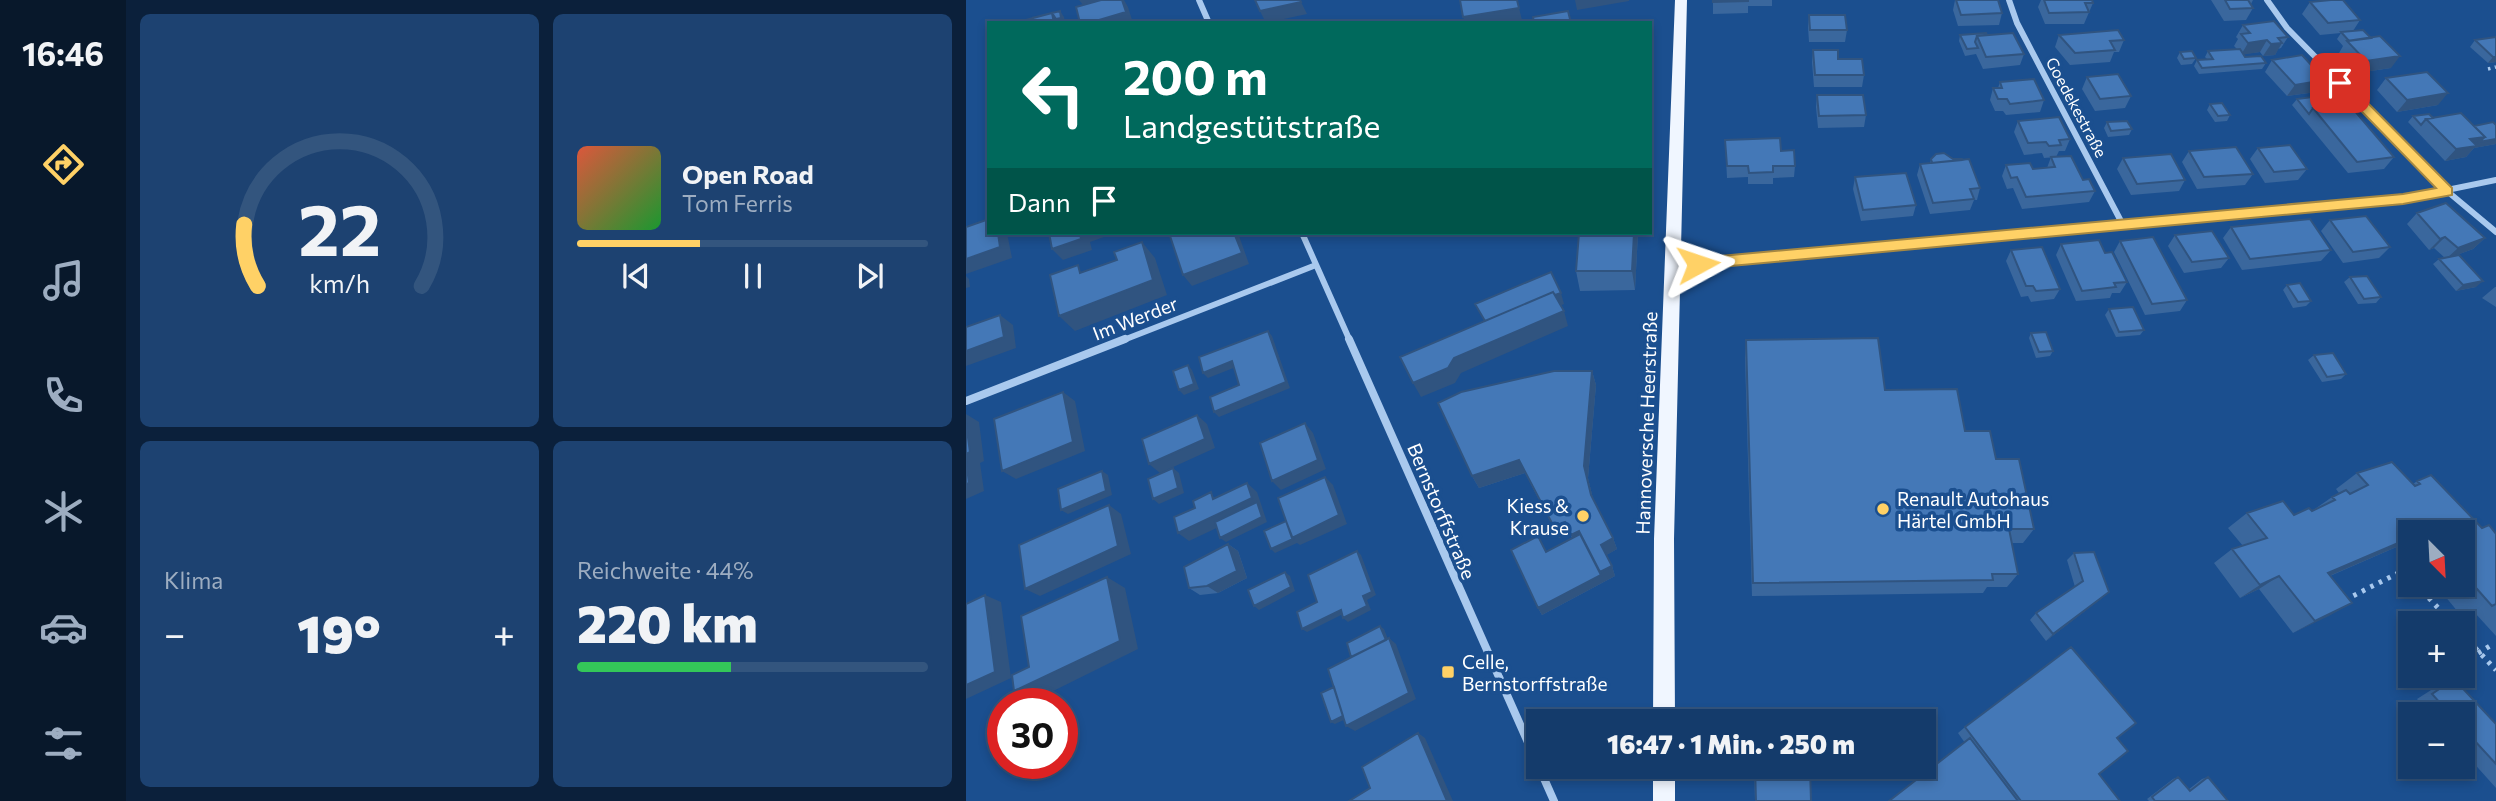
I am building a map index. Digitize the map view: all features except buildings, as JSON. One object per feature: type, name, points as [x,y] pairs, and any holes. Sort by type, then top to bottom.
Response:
[{"type":"main road","name":"Hannoversche Heerstraße","points":[[1664,709],[1664,539],[1675,266],[1681,0]]},
{"type":"main road","points":[[1664,779],[1664,801]]},
{"type":"street","points":[[1199,0],[1208,21]]},
{"type":"street","name":"Goedekestraße","points":[[2009,0],[2017,23],[2123,225]]},
{"type":"street","points":[[2267,0],[2287,28],[2447,191],[2496,232]]},
{"type":"street","points":[[1675,266],[2403,199],[2496,180]]},
{"type":"street","name":"Bernstorffstraße","points":[[1303,235],[1554,801]]},
{"type":"street","name":"Im Werder","points":[[966,401],[1316,265]]},
{"type":"path","points":[[2488,69],[2496,67]]},
{"type":"path","points":[[2332,606],[2398,573]]},
{"type":"path","points":[[2428,597],[2441,611]]},
{"type":"path","points":[[2475,655],[2493,644]]},
{"type":"path","points":[[2475,648],[2496,670]]},
{"type":"place","name":"Renault Autohaus Härtel GmbH","points":[[1883,509]]},
{"type":"place","name":"Kiess & Krause","points":[[1583,516]]},
{"type":"place","name":"Celle, Bernstorffstraße","points":[[1448,672]]},
{"type":"route","points":[[1698,264],[2403,199],[2447,191],[2340,83]]}]
